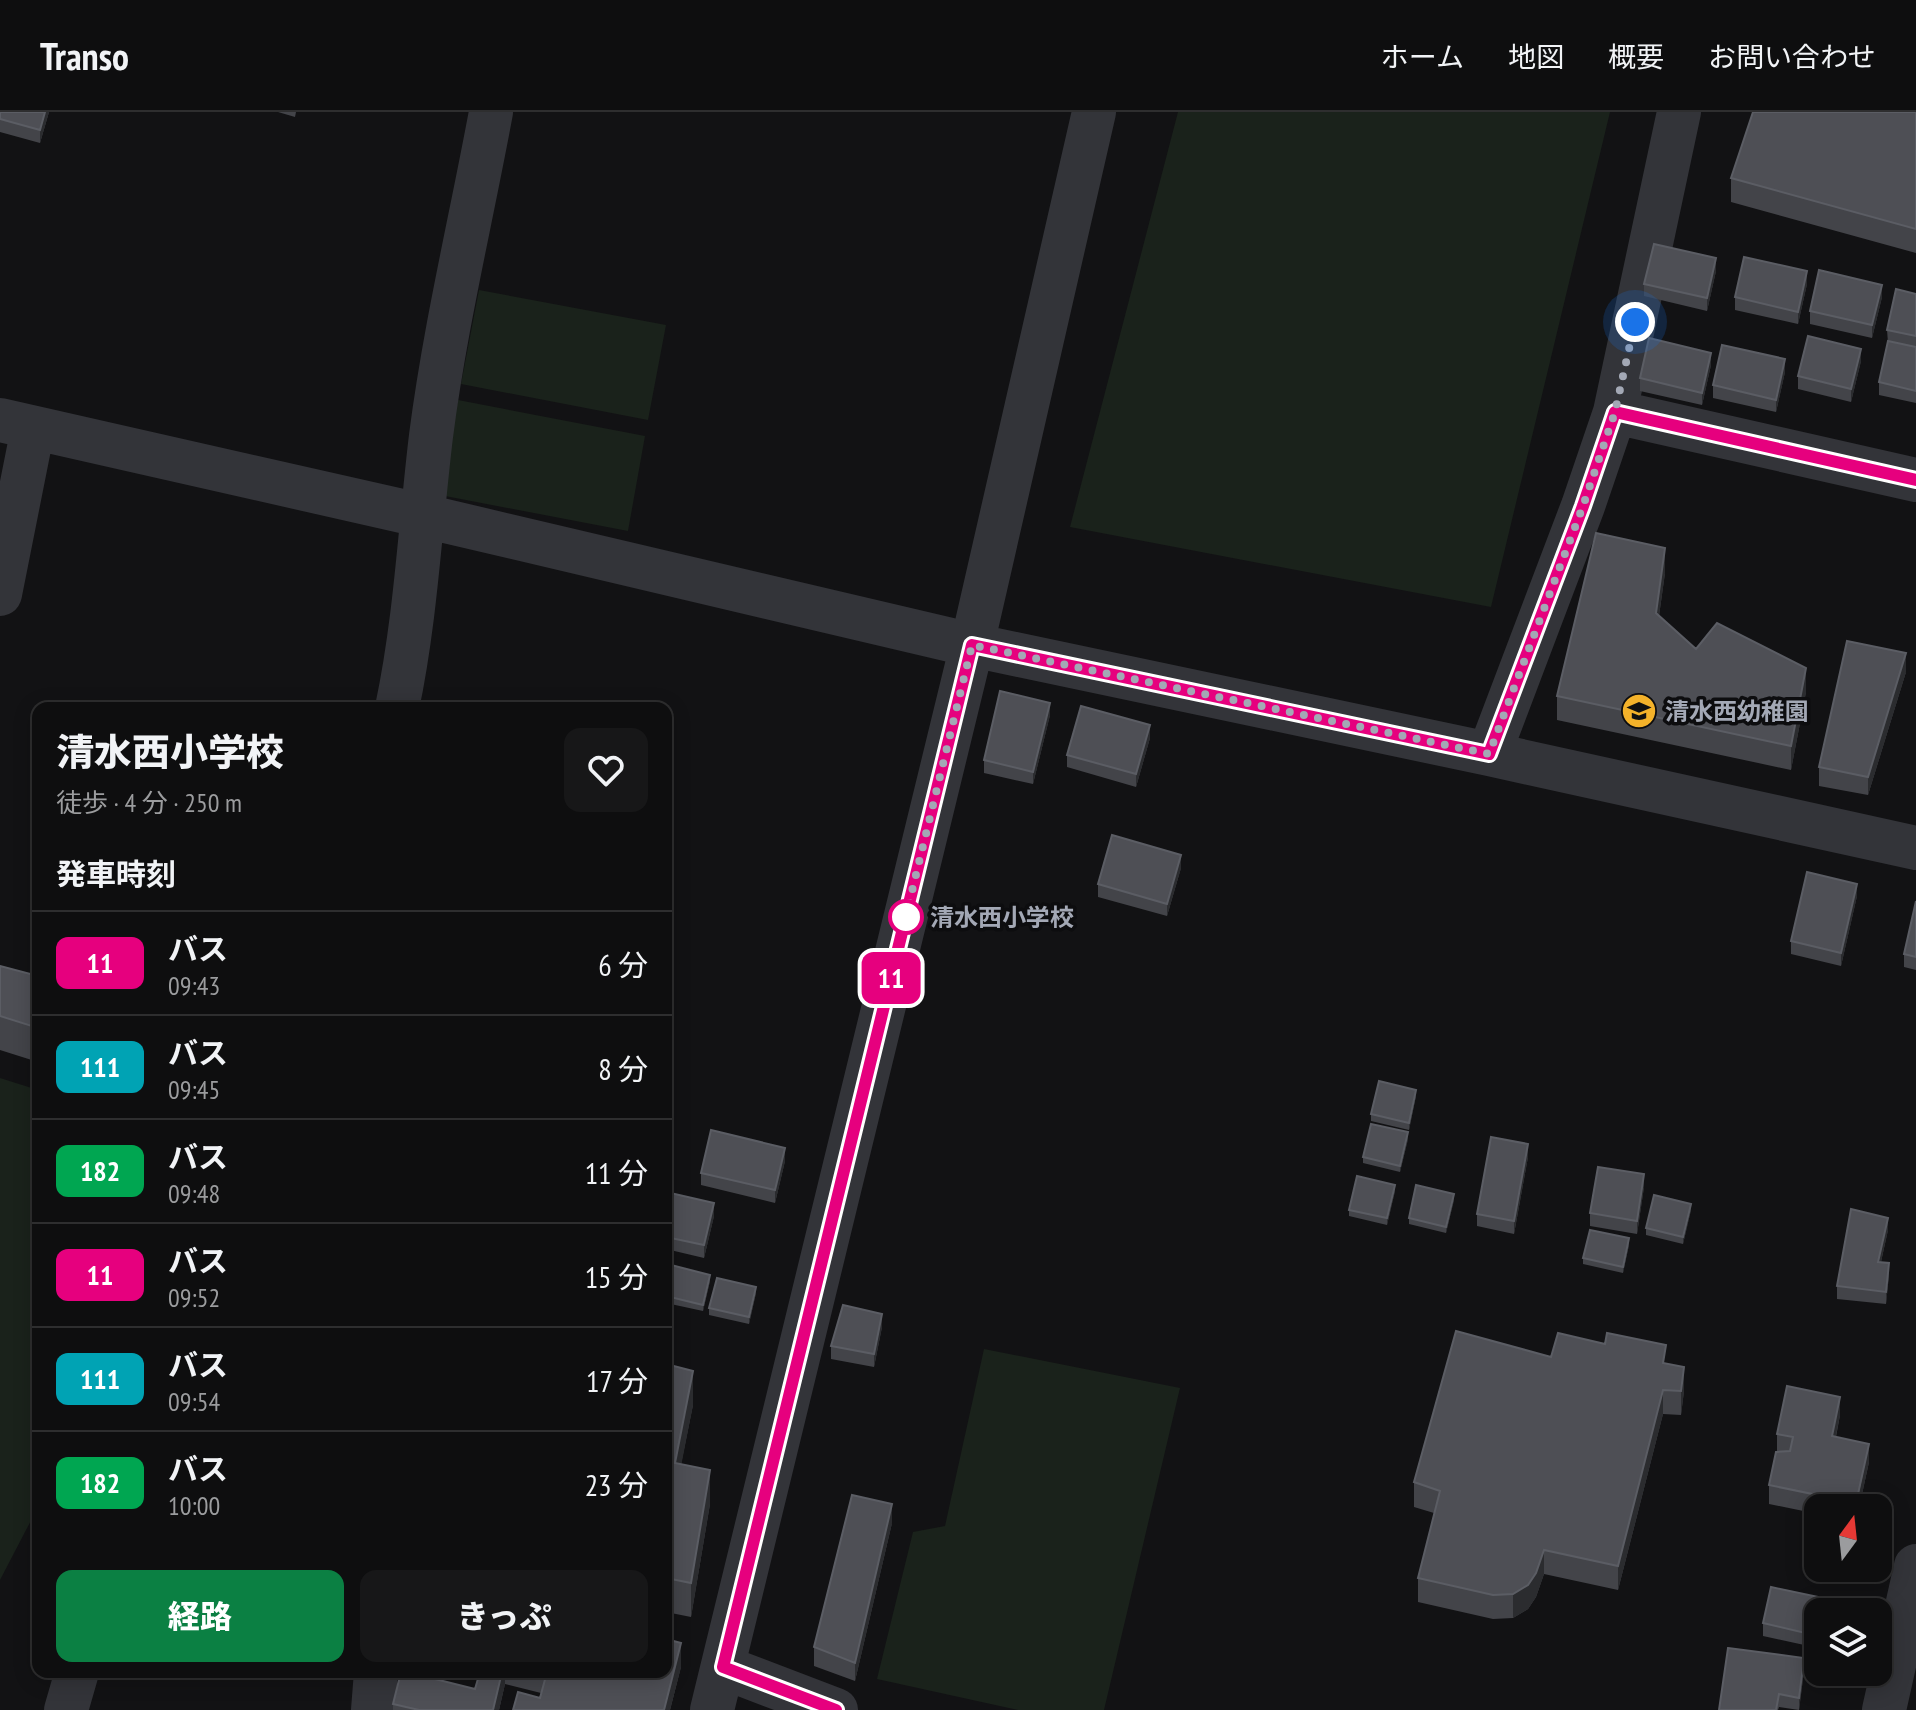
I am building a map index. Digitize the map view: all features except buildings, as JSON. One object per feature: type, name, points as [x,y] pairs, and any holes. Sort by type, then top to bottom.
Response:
[{"type":"street","points":[[398,702],[414,610],[432,434],[463,248],[491,112]]},
{"type":"street","points":[[712,1710],[972,645],[1094,112]]},
{"type":"street","points":[[1489,754],[1583,506],[1615,412],[1679,112]]},
{"type":"street","points":[[1615,412],[1916,480]]},
{"type":"street","points":[[0,594],[17,424],[972,645],[1916,848]]},
{"type":"street","points":[[1884,1710],[1916,1566]]},
{"type":"street","points":[[723,1667],[836,1710]]},
{"type":"street","points":[[66,1710],[75,1678]]},
{"type":"street","points":[[373,1710],[376,1678]]},
{"type":"shaded area","points":[[1178,112],[1610,112],[1491,607],[1070,527]]},
{"type":"shaded area","points":[[479,290],[666,325],[648,420],[461,384]]},
{"type":"shaded area","points":[[458,400],[645,436],[628,531],[440,495]]},
{"type":"shaded area","points":[[0,1078],[32,1088],[32,1519],[0,1580]]},
{"type":"shaded area","points":[[984,1349],[1180,1388],[1104,1710],[1018,1710],[877,1679],[913,1532],[945,1526]]},
{"type":"bus line","name":"11","points":[[836,1710],[723,1667],[972,645],[1489,754],[1583,506],[1615,412],[1916,480]]},
{"type":"place","name":"清水西幼稚園","points":[[1639,711]]},
{"type":"place","name":"清水西小学校","points":[[906,917]]},
{"type":"route","points":[[906,917],[904,924],[972,645],[1489,754],[1583,506],[1615,412],[1635,322]]}]
